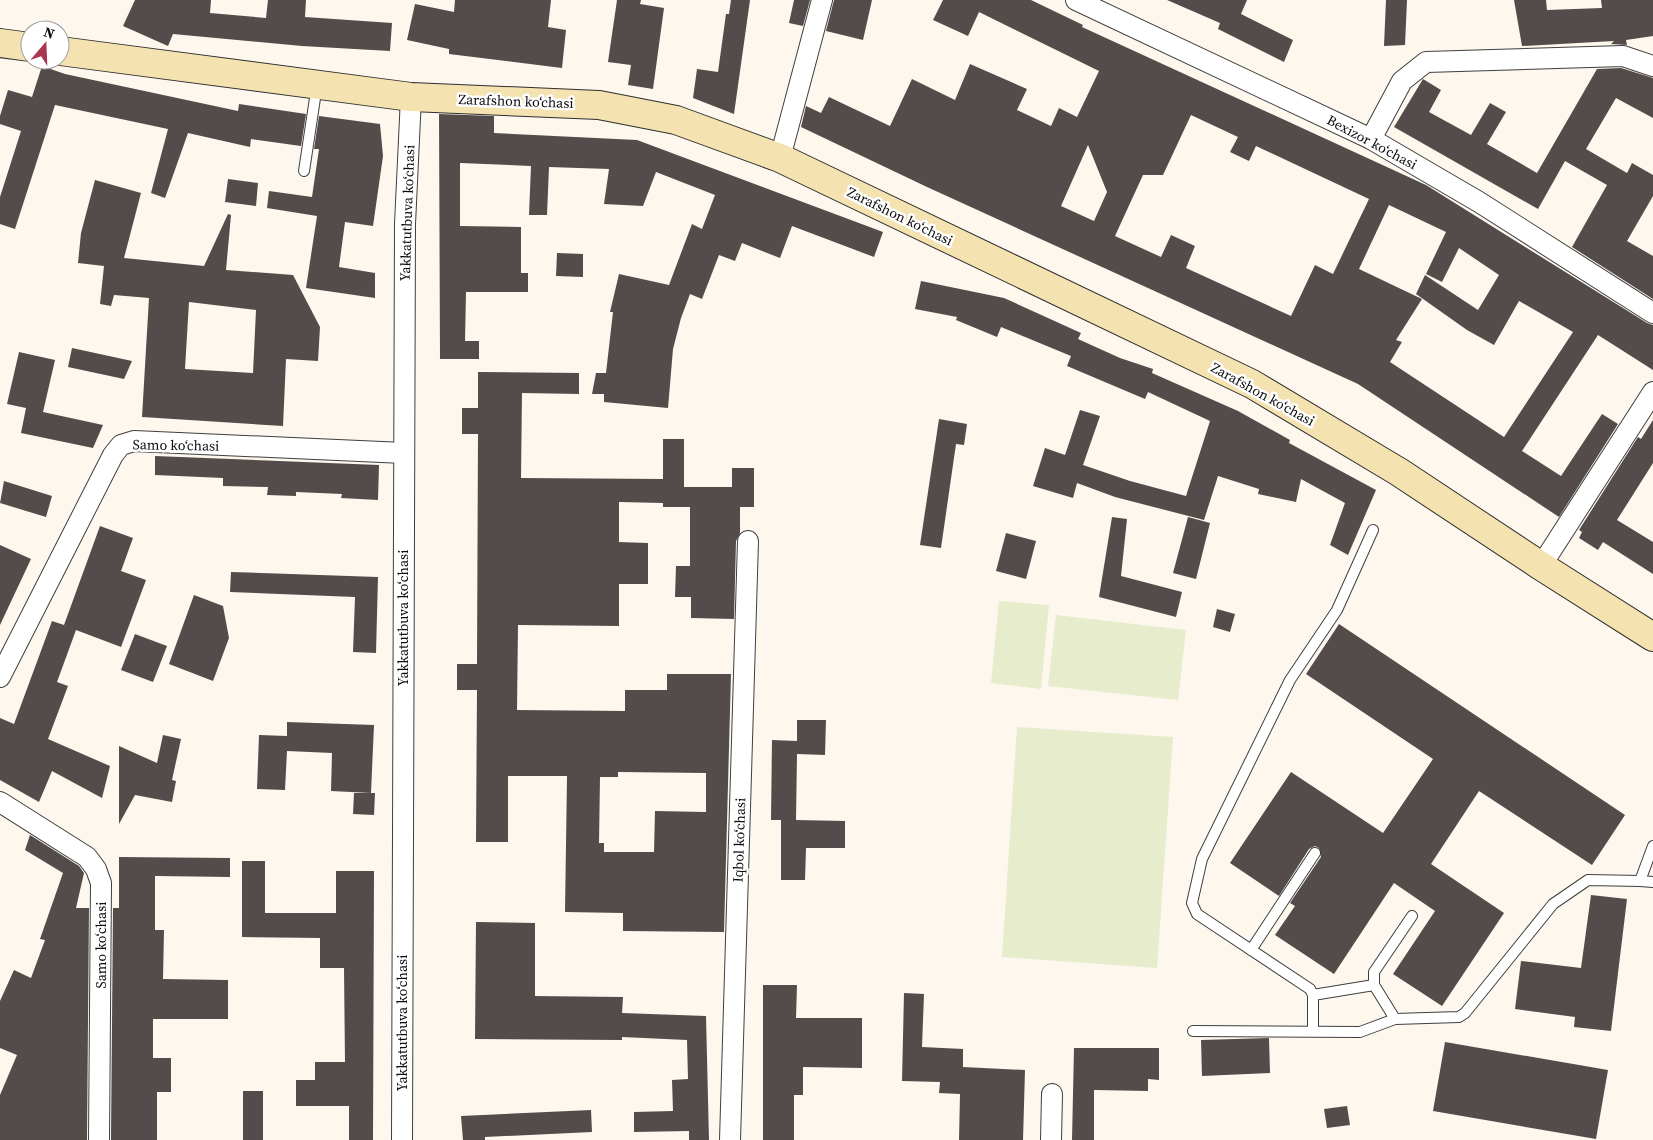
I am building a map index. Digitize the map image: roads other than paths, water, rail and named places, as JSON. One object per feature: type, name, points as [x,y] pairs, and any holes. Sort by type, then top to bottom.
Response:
[{"type":"main road","points":[[0,43],[20,46]]},
{"type":"main road","name":"Zarafshon koʻchasi","points":[[70,52],[411,97],[598,105],[676,120],[780,158],[1252,384],[1399,472],[1540,566],[1653,637]]},
{"type":"street","points":[[780,158],[822,0]]},
{"type":"street","name":"Bexizor koʻchasi","points":[[1076,0],[1371,139],[1479,202],[1653,313]]},
{"type":"street","points":[[1371,139],[1402,81],[1426,62],[1623,56],[1653,66]]},
{"type":"street","name":"Yakkatutbuva koʻchasi","points":[[402,1140],[405,224],[411,97]]},
{"type":"street","points":[[1540,566],[1653,392]]},
{"type":"street","name":"Samo koʻchasi","points":[[0,677],[113,455],[120,445],[134,441],[404,453]]},
{"type":"street","name":"Iqbol koʻchasi","points":[[730,1140],[748,540]]},
{"type":"street","name":"Samo koʻchasi","points":[[0,802],[87,857],[96,869],[101,883],[99,1140]]},
{"type":"street","points":[[1051,1140],[1052,1094]]},
{"type":"lane","points":[[304,171],[317,84]]},
{"type":"lane","points":[[1313,1032],[1313,995],[1310,989],[1193,909],[1192,903],[1202,859],[1290,680],[1337,610],[1373,530]]},
{"type":"lane","points":[[1640,881],[1653,846]]},
{"type":"lane","points":[[1251,950],[1316,853]]},
{"type":"lane","points":[[1193,1031],[1360,1032],[1395,1019],[1463,1016],[1553,904],[1588,880],[1653,882]]},
{"type":"lane","points":[[1395,1019],[1374,985],[1374,972],[1412,916]]},
{"type":"lane","points":[[1313,995],[1374,985]]}]
